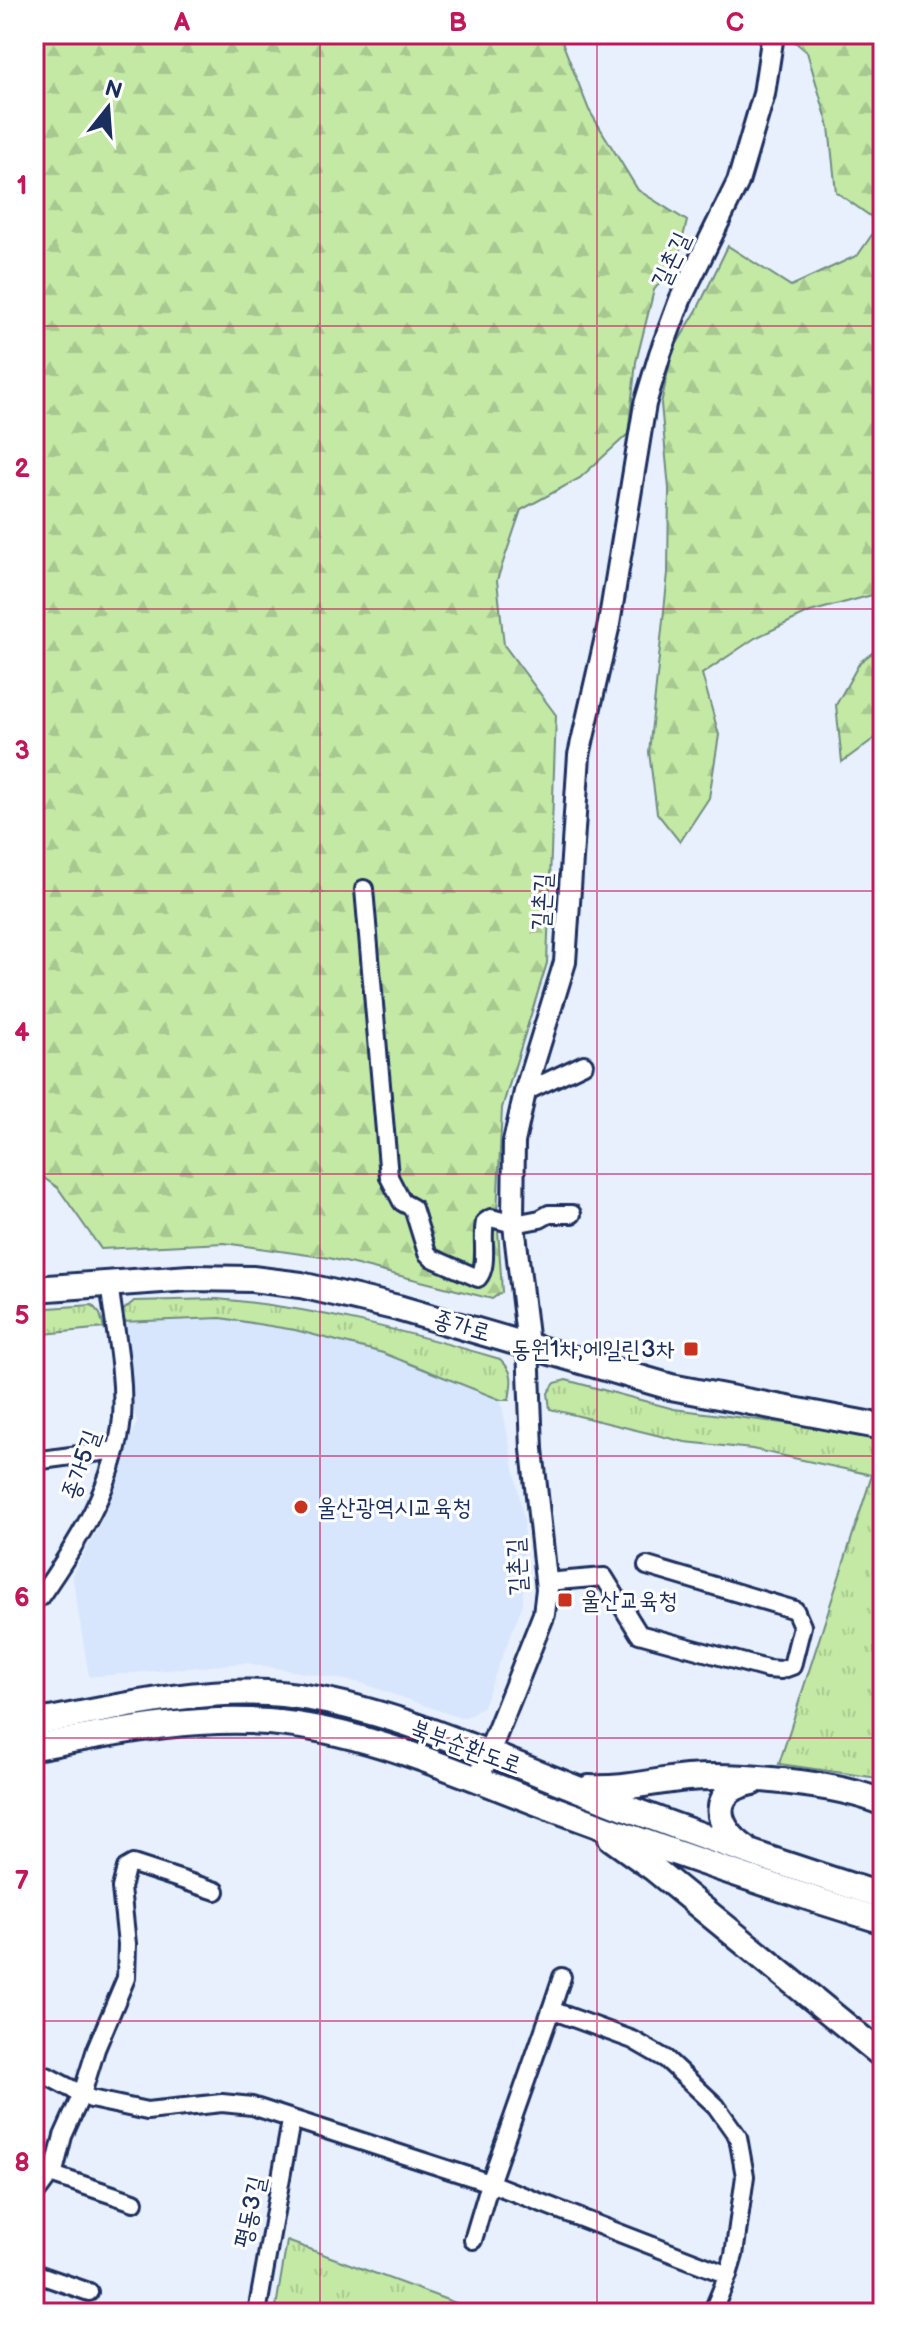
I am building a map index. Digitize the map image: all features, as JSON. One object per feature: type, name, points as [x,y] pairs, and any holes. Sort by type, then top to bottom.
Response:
[{"type":"main road","name":"종가로","points":[[34,1289],[190,1278],[252,1279],[301,1285],[385,1305],[671,1387],[883,1427]]},
{"type":"main road","name":"북부순환도로","points":[[34,1723],[219,1693],[269,1693],[322,1701],[383,1717],[488,1754],[753,1854],[838,1895],[883,1921]]},
{"type":"main road","name":"북부순환도로","points":[[34,1747],[174,1723],[269,1722],[315,1729],[374,1744],[575,1817],[838,1895],[883,1896]]},
{"type":"main road","points":[[563,1783],[613,1789],[687,1778],[760,1781],[838,1789],[883,1803]]},
{"type":"main road","points":[[753,1854],[730,1836],[720,1809],[727,1793],[735,1787],[760,1781]]},
{"type":"main road","points":[[575,1817],[653,1868],[883,2056]]},
{"type":"street","name":"길촌길","points":[[478,1780],[544,1614],[546,1582],[532,1449],[528,1345],[514,1224],[514,1142],[525,1092],[565,962],[579,755],[609,624],[645,404],[680,300],[738,182],[764,94],[773,34]]},
{"type":"street","points":[[364,889],[389,1177],[402,1202],[413,1208],[427,1253],[478,1278],[484,1269],[482,1234],[485,1222],[491,1218],[514,1224],[549,1214],[572,1214]]},
{"type":"street","points":[[525,1092],[584,1064]]},
{"type":"street","name":"종가5길","points":[[34,1600],[40,1597],[66,1560],[87,1521],[116,1450],[122,1417],[121,1384],[109,1282]]},
{"type":"street","points":[[34,1461],[116,1450]]},
{"type":"street","points":[[546,1582],[604,1577],[621,1594],[639,1634],[767,1669],[781,1670],[792,1666],[802,1626],[795,1610],[647,1566]]},
{"type":"street","points":[[34,2196],[55,2168],[63,2136],[126,1978],[127,1944],[121,1888],[126,1868],[133,1864],[216,1891]]},
{"type":"street","points":[[473,2240],[562,1977]]},
{"type":"street","points":[[551,2010],[633,2040],[666,2059],[716,2106],[738,2137],[745,2176],[734,2255],[712,2313]]},
{"type":"street","points":[[35,2072],[82,2094],[120,2107],[147,2111],[237,2104],[262,2109],[291,2121],[490,2183],[728,2275]]},
{"type":"street","name":"평동3길","points":[[257,2313],[291,2121]]},
{"type":"street","points":[[50,2174],[134,2202]]},
{"type":"street","points":[[34,2273],[89,2292]]},
{"type":"shaded area","points":[[221,1318],[295,1330],[383,1353],[501,1400],[524,1519],[523,1604],[483,1706],[472,1715],[460,1718],[361,1683],[246,1663],[89,1677],[72,1575],[98,1528],[137,1422],[118,1338],[121,1322]]},
{"type":"green space","points":[[34,34],[559,34],[589,110],[638,190],[687,221],[677,261],[654,290],[636,362],[628,434],[580,478],[521,510],[497,580],[504,645],[556,715],[547,963],[502,1108],[497,1214],[502,1292],[492,1299],[329,1258],[224,1243],[101,1249],[58,1188],[34,1171]]},
{"type":"green space","points":[[786,34],[883,34],[883,592],[810,612],[755,638],[702,674],[719,735],[709,798],[680,842],[657,813],[649,752],[668,573],[669,489],[661,404],[672,352],[697,310],[728,246],[791,286],[858,255],[880,223],[836,192],[829,127],[807,52]]},
{"type":"green space","points":[[883,645],[883,732],[842,762],[836,705],[860,662]]},
{"type":"green space","points":[[217,1299],[289,1308],[360,1322],[500,1359],[511,1378],[509,1400],[501,1400],[383,1353],[295,1330],[221,1318],[121,1322],[120,1313],[134,1301]]},
{"type":"green space","points":[[92,1305],[100,1314],[104,1328],[34,1335],[34,1309]]},
{"type":"green space","points":[[566,1380],[674,1409],[830,1429],[883,1441],[883,1783],[871,1777],[779,1764],[872,1475],[752,1449],[685,1442],[550,1409],[548,1393],[555,1383]]},
{"type":"green space","points":[[287,2241],[483,2313],[275,2313]]},
{"type":"place","name":"동원1차,에일린3차","points":[[691,1349]]},
{"type":"place","name":"울산광역시교육청","points":[[301,1507]]},
{"type":"place","name":"울산교육청","points":[[565,1600]]}]
